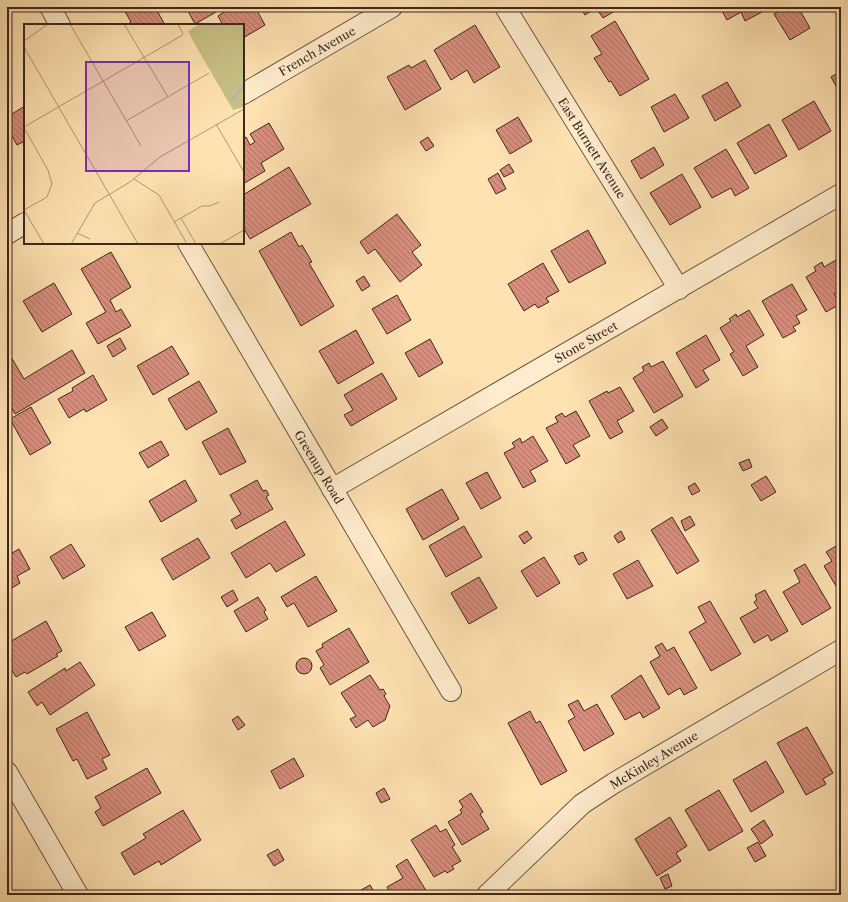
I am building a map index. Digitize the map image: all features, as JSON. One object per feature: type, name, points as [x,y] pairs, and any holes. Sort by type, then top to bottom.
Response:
[{"type":"street","points":[[50,7],[59,24]]},
{"type":"street","name":"French Avenue","points":[[244,93],[392,7]]},
{"type":"street","name":"East Burnett Avenue","points":[[505,7],[679,288]]},
{"type":"street","name":"Stone Street","points":[[332,489],[841,194]]},
{"type":"street","points":[[7,234],[24,224]]},
{"type":"street","name":"Greenup Road","points":[[189,244],[451,691]]},
{"type":"street","name":"McKinley Avenue","points":[[487,895],[582,804],[614,783],[841,650]]},
{"type":"street","points":[[7,772],[78,895]]},
{"type":"building","points":[[155,7],[164,24],[128,24],[131,22],[123,8]]},
{"type":"building","points":[[195,7],[212,7],[216,12],[195,24],[188,11]]},
{"type":"building","points":[[232,7],[255,7],[265,25],[244,37],[244,24],[222,24],[218,16]]},
{"type":"building","points":[[580,7],[616,7],[618,9],[603,18],[596,8],[585,15]]},
{"type":"building","points":[[720,7],[759,7],[762,12],[745,21],[741,12],[727,20]]},
{"type":"building","points":[[786,7],[798,7],[810,28],[790,40],[774,14]]},
{"type":"building","points":[[615,21],[649,79],[620,96],[594,58],[602,54],[591,36]]},
{"type":"building","points":[[475,25],[500,67],[474,83],[467,70],[451,80],[434,50]]},
{"type":"building","points":[[425,60],[441,89],[405,110],[387,77],[409,65],[411,68]]},
{"type":"building","points":[[841,71],[841,95],[831,77]]},
{"type":"building","points":[[727,82],[741,106],[715,121],[702,96]]},
{"type":"building","points":[[7,90],[12,101],[7,103]]},
{"type":"building","points":[[675,94],[689,118],[664,132],[651,107]]},
{"type":"building","points":[[814,101],[831,131],[799,150],[782,120]]},
{"type":"building","points":[[24,107],[24,142],[17,145],[7,127],[7,117]]},
{"type":"building","points":[[518,117],[532,141],[510,154],[496,130]]},
{"type":"building","points":[[269,123],[284,149],[261,163],[265,171],[244,183],[244,138],[246,137],[250,145],[255,142],[250,134]]},
{"type":"building","points":[[769,124],[787,156],[755,174],[737,143]]},
{"type":"building","points":[[428,137],[434,146],[426,151],[420,142]]},
{"type":"building","points":[[654,147],[664,165],[641,179],[631,161]]},
{"type":"building","points":[[726,149],[749,188],[735,196],[731,188],[712,198],[694,168]]},
{"type":"building","points":[[509,164],[514,172],[504,177],[500,170]]},
{"type":"building","points":[[289,167],[311,204],[250,239],[244,229],[244,194]]},
{"type":"building","points":[[498,173],[506,189],[496,194],[488,179]]},
{"type":"building","points":[[682,174],[701,207],[670,225],[650,193]]},
{"type":"building","points":[[397,214],[421,245],[412,252],[422,265],[400,282],[375,249],[368,254],[360,242]]},
{"type":"building","points":[[588,230],[606,263],[569,283],[551,251]]},
{"type":"building","points":[[291,232],[299,247],[302,245],[312,262],[309,263],[334,306],[301,326],[259,251]]},
{"type":"building","points":[[111,252],[131,287],[110,300],[116,312],[121,309],[131,326],[98,344],[86,323],[106,312],[81,269]]},
{"type":"building","points":[[836,260],[841,269],[841,290],[834,294],[840,304],[826,312],[806,277],[816,271],[814,267],[822,262],[824,267]]},
{"type":"building","points":[[543,263],[559,291],[546,298],[549,302],[538,308],[535,304],[524,311],[508,284]]},
{"type":"building","points":[[364,276],[370,286],[362,291],[356,281]]},
{"type":"building","points":[[54,283],[72,314],[42,332],[23,301]]},
{"type":"building","points":[[792,284],[807,310],[796,316],[800,323],[793,327],[796,331],[783,338],[762,301]]},
{"type":"building","points":[[397,295],[411,320],[387,334],[372,309]]},
{"type":"building","points":[[749,310],[764,335],[746,346],[758,367],[743,376],[730,354],[734,352],[720,328],[731,321],[729,319],[736,314],[737,317]]},
{"type":"building","points":[[356,330],[374,363],[338,384],[319,351]]},
{"type":"building","points":[[706,335],[720,360],[703,370],[709,380],[696,388],[676,353]]},
{"type":"building","points":[[120,338],[126,349],[113,357],[107,346]]},
{"type":"building","points":[[430,339],[443,363],[419,377],[405,353]]},
{"type":"building","points":[[172,346],[189,374],[153,395],[137,366]]},
{"type":"building","points":[[7,350],[24,379],[72,350],[85,373],[15,414],[7,400]]},
{"type":"building","points":[[663,361],[683,396],[654,413],[633,378],[644,371],[642,367],[649,363],[651,367]]},
{"type":"building","points":[[382,373],[397,399],[351,426],[344,415],[353,410],[344,395]]},
{"type":"building","points":[[93,375],[107,400],[86,412],[84,409],[69,418],[58,399],[73,391],[72,388]]},
{"type":"building","points":[[199,381],[217,412],[186,430],[168,399]]},
{"type":"building","points":[[620,387],[634,411],[617,421],[623,432],[610,439],[589,401],[607,391],[608,393]]},
{"type":"building","points":[[31,407],[51,443],[30,455],[10,419]]},
{"type":"building","points":[[576,411],[590,436],[573,445],[580,456],[566,464],[546,428],[558,422],[555,417],[562,413],[565,417]]},
{"type":"building","points":[[662,419],[668,428],[656,436],[650,427]]},
{"type":"building","points":[[228,428],[246,462],[220,475],[202,442]]},
{"type":"building","points":[[533,436],[548,461],[530,471],[536,481],[523,488],[504,453],[515,447],[512,443],[520,438],[522,443]]},
{"type":"building","points":[[161,441],[169,455],[148,468],[139,453]]},
{"type":"building","points":[[749,459],[752,467],[743,471],[739,463]]},
{"type":"building","points":[[487,472],[501,498],[481,509],[466,483]]},
{"type":"building","points":[[766,476],[776,492],[761,501],[751,485]]},
{"type":"building","points":[[185,480],[197,501],[161,522],[149,501]]},
{"type":"building","points":[[257,480],[263,491],[266,490],[269,495],[266,497],[273,509],[236,529],[231,520],[241,514],[230,495]]},
{"type":"building","points":[[695,483],[700,491],[692,495],[688,487]]},
{"type":"building","points":[[442,489],[459,519],[423,540],[406,509]]},
{"type":"building","points":[[690,516],[695,525],[685,531],[681,521]]},
{"type":"building","points":[[672,517],[699,561],[677,574],[651,530]]},
{"type":"building","points":[[285,521],[305,555],[276,572],[270,563],[246,578],[231,553]]},
{"type":"building","points":[[464,526],[482,557],[446,577],[429,546]]},
{"type":"building","points":[[527,531],[532,538],[524,544],[519,536]]},
{"type":"building","points":[[621,531],[625,539],[618,543],[614,536]]},
{"type":"building","points":[[198,538],[210,558],[173,580],[161,559]]},
{"type":"building","points":[[841,543],[841,590],[839,591],[824,566],[832,561],[826,552]]},
{"type":"building","points":[[71,544],[85,566],[63,579],[50,557]]},
{"type":"building","points":[[19,549],[30,569],[17,576],[20,583],[7,591],[7,556]]},
{"type":"building","points":[[583,552],[587,560],[579,565],[574,556]]},
{"type":"building","points":[[544,557],[560,583],[537,597],[521,571]]},
{"type":"building","points":[[638,560],[653,586],[627,599],[613,574]]},
{"type":"building","points":[[805,564],[831,608],[802,625],[783,592],[800,582],[794,570]]},
{"type":"building","points":[[316,576],[337,611],[308,627],[294,603],[287,607],[281,597]]},
{"type":"building","points":[[479,577],[497,608],[469,624],[451,593]]},
{"type":"building","points":[[233,590],[238,600],[227,607],[221,597]]},
{"type":"building","points":[[765,590],[788,631],[771,641],[768,635],[754,643],[740,618],[758,608],[754,602],[757,600],[755,595]]},
{"type":"building","points":[[258,597],[266,610],[264,612],[268,619],[246,632],[234,611]]},
{"type":"building","points":[[710,601],[741,654],[711,671],[689,632],[706,622],[698,607]]},
{"type":"building","points":[[152,612],[166,636],[139,651],[125,627]]},
{"type":"building","points":[[46,621],[62,651],[56,654],[58,656],[27,674],[25,672],[16,677],[7,662],[7,647],[10,646],[8,643]]},
{"type":"building","points":[[349,628],[369,662],[330,685],[320,668],[324,665],[316,651],[323,647],[322,644]]},
{"type":"building","points":[[662,643],[667,651],[674,647],[697,688],[684,695],[680,688],[668,695],[650,662],[660,656],[655,647]]},
{"type":"building","points":[[301,658],[307,658],[312,663],[310,672],[307,674],[301,674],[296,669],[296,663]]},
{"type":"building","points":[[80,662],[95,685],[50,715],[42,702],[37,706],[28,692],[65,668],[66,671]]},
{"type":"building","points":[[370,675],[380,690],[383,689],[386,694],[384,696],[390,706],[385,720],[373,727],[368,720],[356,728],[350,719],[356,716],[341,693]]},
{"type":"building","points":[[641,675],[660,708],[643,718],[640,712],[625,720],[611,696]]},
{"type":"building","points":[[578,700],[584,711],[597,704],[614,734],[584,751],[568,721],[575,717],[568,705]]},
{"type":"building","points":[[530,711],[536,723],[540,721],[567,771],[541,785],[508,723]]},
{"type":"building","points":[[87,712],[110,755],[102,759],[107,769],[87,779],[77,759],[73,761],[56,729]]},
{"type":"building","points":[[238,716],[245,725],[238,730],[232,720]]},
{"type":"building","points":[[807,727],[833,773],[823,779],[826,784],[806,795],[777,743]]},
{"type":"building","points":[[294,758],[304,776],[280,789],[271,771]]},
{"type":"building","points":[[766,761],[784,792],[751,812],[733,780]]},
{"type":"building","points":[[147,768],[161,793],[103,826],[95,812],[101,808],[95,797]]},
{"type":"building","points":[[384,788],[390,799],[381,803],[376,793]]},
{"type":"building","points":[[719,790],[743,831],[709,851],[685,810]]},
{"type":"building","points":[[471,793],[483,812],[480,814],[489,829],[462,845],[448,822],[462,813],[460,810],[463,807],[459,801]]},
{"type":"building","points":[[183,810],[201,840],[161,865],[159,861],[134,875],[121,853],[146,838],[143,834]]},
{"type":"building","points":[[670,817],[687,846],[676,853],[681,861],[657,876],[635,839]]},
{"type":"building","points":[[764,820],[773,835],[761,844],[751,829]]},
{"type":"building","points":[[436,825],[440,832],[446,829],[455,845],[452,847],[461,861],[452,866],[454,869],[447,873],[445,871],[434,877],[411,840]]},
{"type":"building","points":[[758,842],[766,856],[755,862],[747,848]]},
{"type":"building","points":[[278,849],[284,860],[274,866],[267,855]]},
{"type":"building","points":[[407,859],[428,895],[391,895],[387,887],[403,878],[396,866]]},
{"type":"building","points":[[668,874],[672,886],[665,889],[660,878]]},
{"type":"building","points":[[370,885],[376,895],[354,894]]}]
